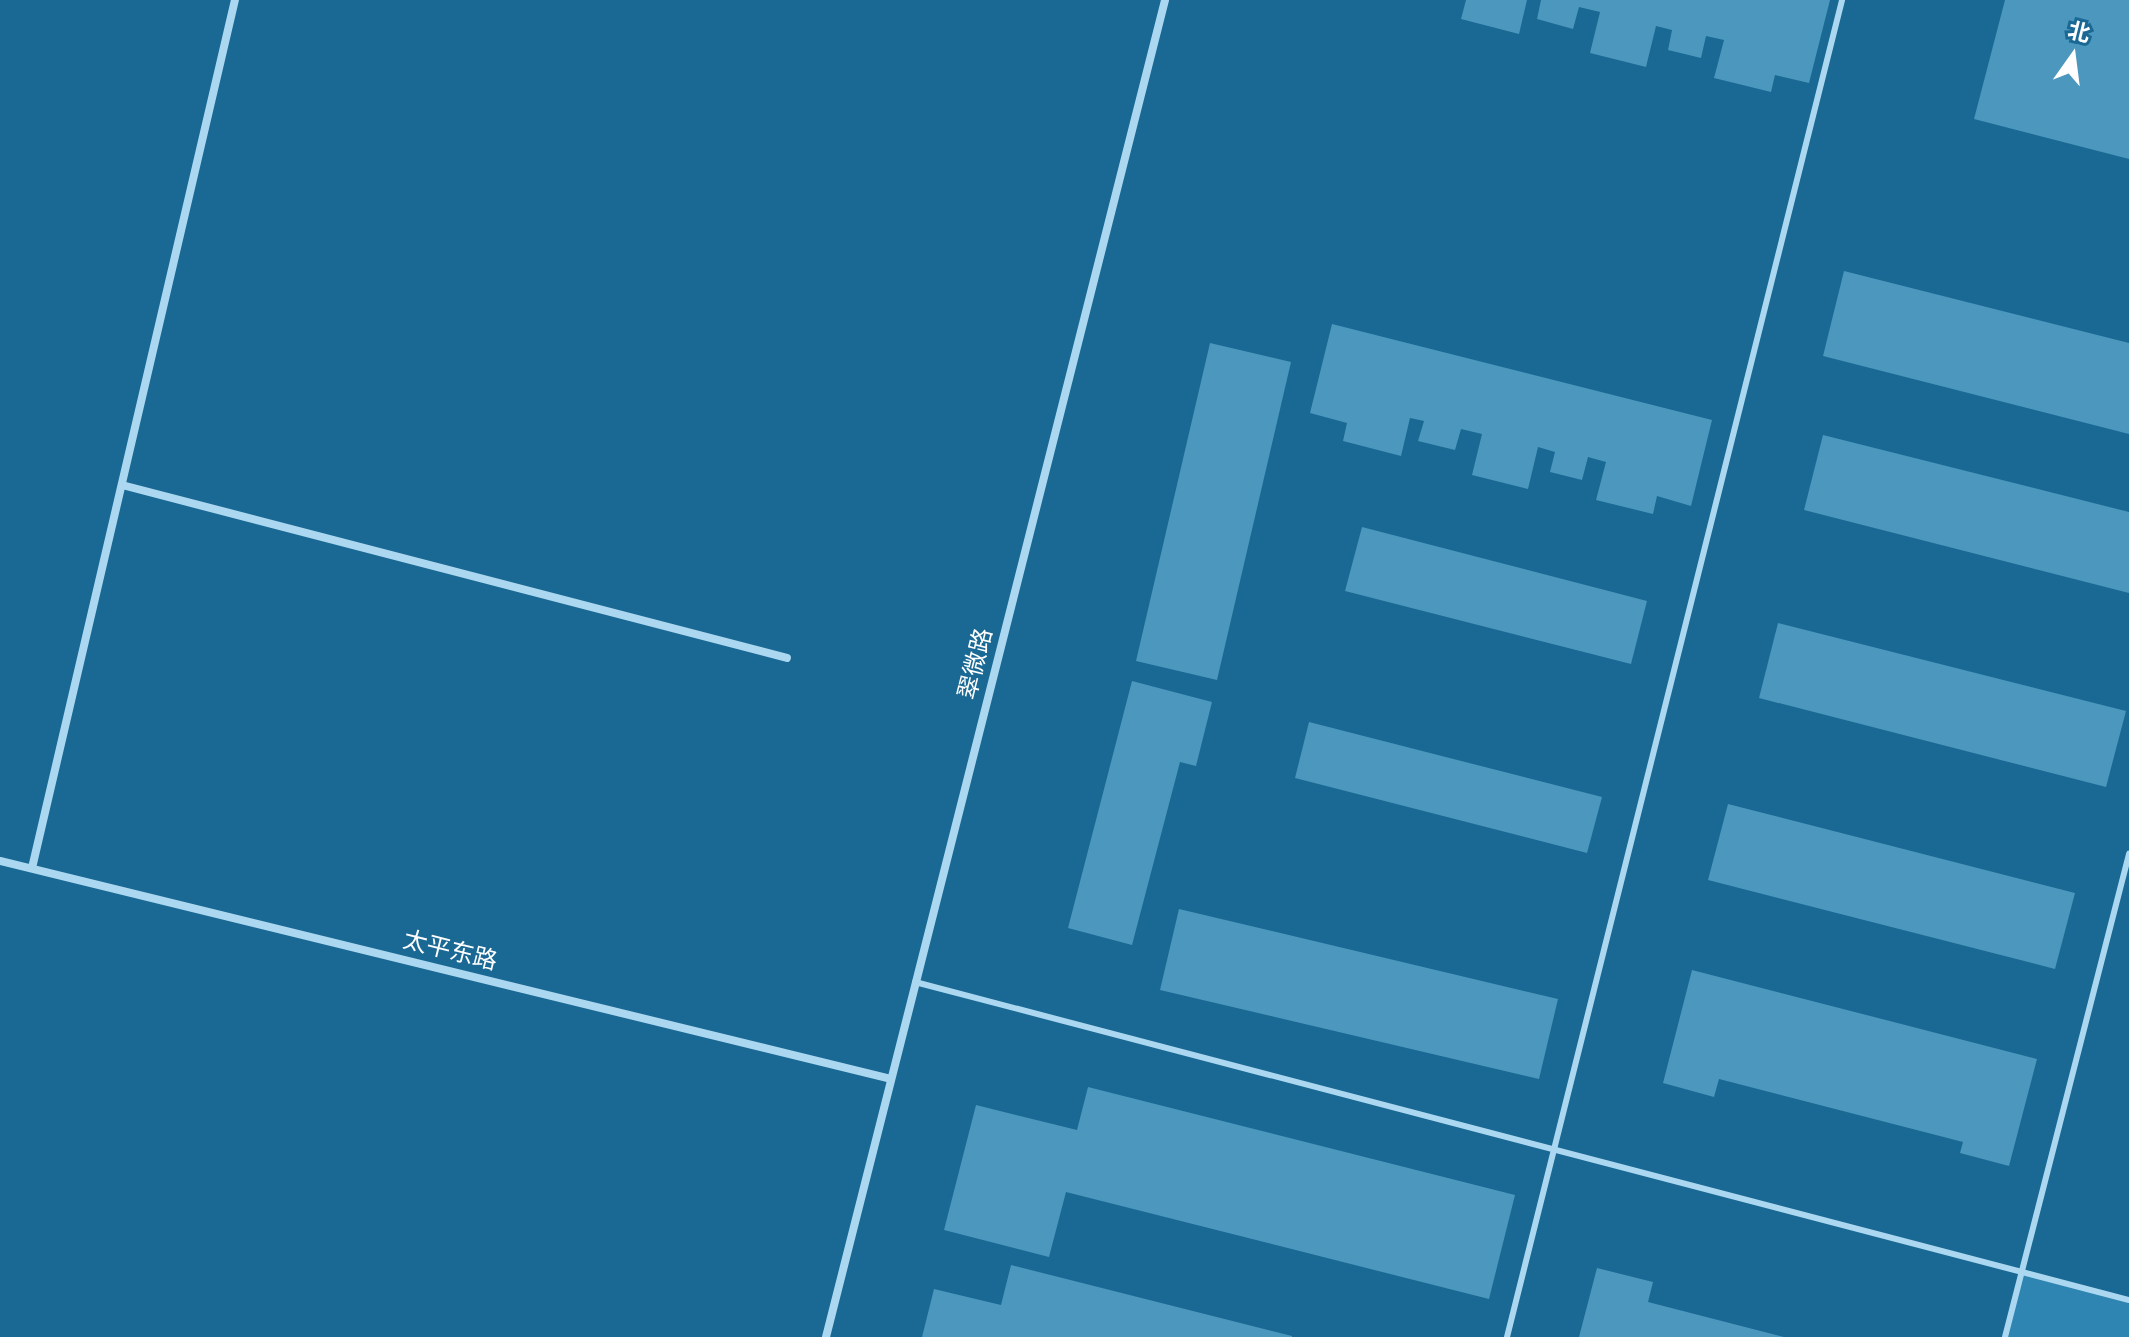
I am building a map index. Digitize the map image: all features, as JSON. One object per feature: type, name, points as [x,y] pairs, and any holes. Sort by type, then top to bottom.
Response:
[{"type":"street","points":[[32,868],[235,0]]},
{"type":"street","name":"翠微路","points":[[826,1337],[1165,0]]},
{"type":"street","points":[[122,485],[787,658]]},
{"type":"street","name":"太平东路","points":[[0,861],[891,1079]]},
{"type":"lane","points":[[1507,1337],[1842,0]]},
{"type":"lane","points":[[2005,1337],[2129,854]]},
{"type":"lane","points":[[915,982],[2129,1300]]},
{"type":"shaded area","points":[[2021,1272],[2129,1300],[2129,1337],[2005,1337]]},
{"type":"building","points":[[1466,0],[1527,0],[1519,34],[1461,19]]},
{"type":"building","points":[[1541,0],[1830,0],[1809,83],[1775,75],[1771,92],[1714,78],[1724,40],[1706,36],[1701,58],[1668,50],[1672,30],[1656,26],[1646,67],[1590,53],[1600,12],[1579,7],[1573,29],[1537,19]]},
{"type":"building","points":[[2005,0],[2129,0],[2129,159],[1974,119]]},
{"type":"building","points":[[1844,271],[2129,343],[2129,434],[1823,356]]},
{"type":"building","points":[[1332,324],[1712,420],[1691,506],[1657,496],[1653,514],[1596,500],[1606,462],[1588,457],[1582,480],[1550,472],[1555,452],[1538,447],[1528,489],[1472,475],[1482,434],[1461,429],[1455,450],[1418,441],[1424,421],[1410,418],[1401,456],[1343,441],[1347,423],[1310,413]]},
{"type":"building","points":[[1210,343],[1291,362],[1217,680],[1136,661]]},
{"type":"building","points":[[1823,435],[2129,512],[2129,593],[1804,510]]},
{"type":"building","points":[[1362,527],[1647,601],[1631,664],[1345,591]]},
{"type":"building","points":[[1778,623],[2126,711],[2106,787],[1759,698]]},
{"type":"building","points":[[1132,681],[1212,702],[1196,766],[1180,762],[1132,945],[1068,928]]},
{"type":"building","points":[[1309,722],[1602,797],[1587,853],[1295,778]]},
{"type":"building","points":[[1728,804],[2075,893],[2055,969],[1708,880]]},
{"type":"building","points":[[1179,909],[1558,999],[1539,1079],[1160,990]]},
{"type":"building","points":[[1692,970],[2037,1059],[2009,1166],[1960,1153],[1963,1142],[1719,1079],[1714,1097],[1663,1083]]},
{"type":"building","points":[[1088,1087],[1515,1195],[1489,1299],[1066,1192],[1049,1257],[944,1230],[976,1105],[1077,1130]]},
{"type":"building","points":[[1011,1265],[1292,1337],[922,1337],[934,1289],[1001,1305]]},
{"type":"building","points":[[1597,1268],[1653,1282],[1648,1302],[1784,1337],[1579,1337]]}]
